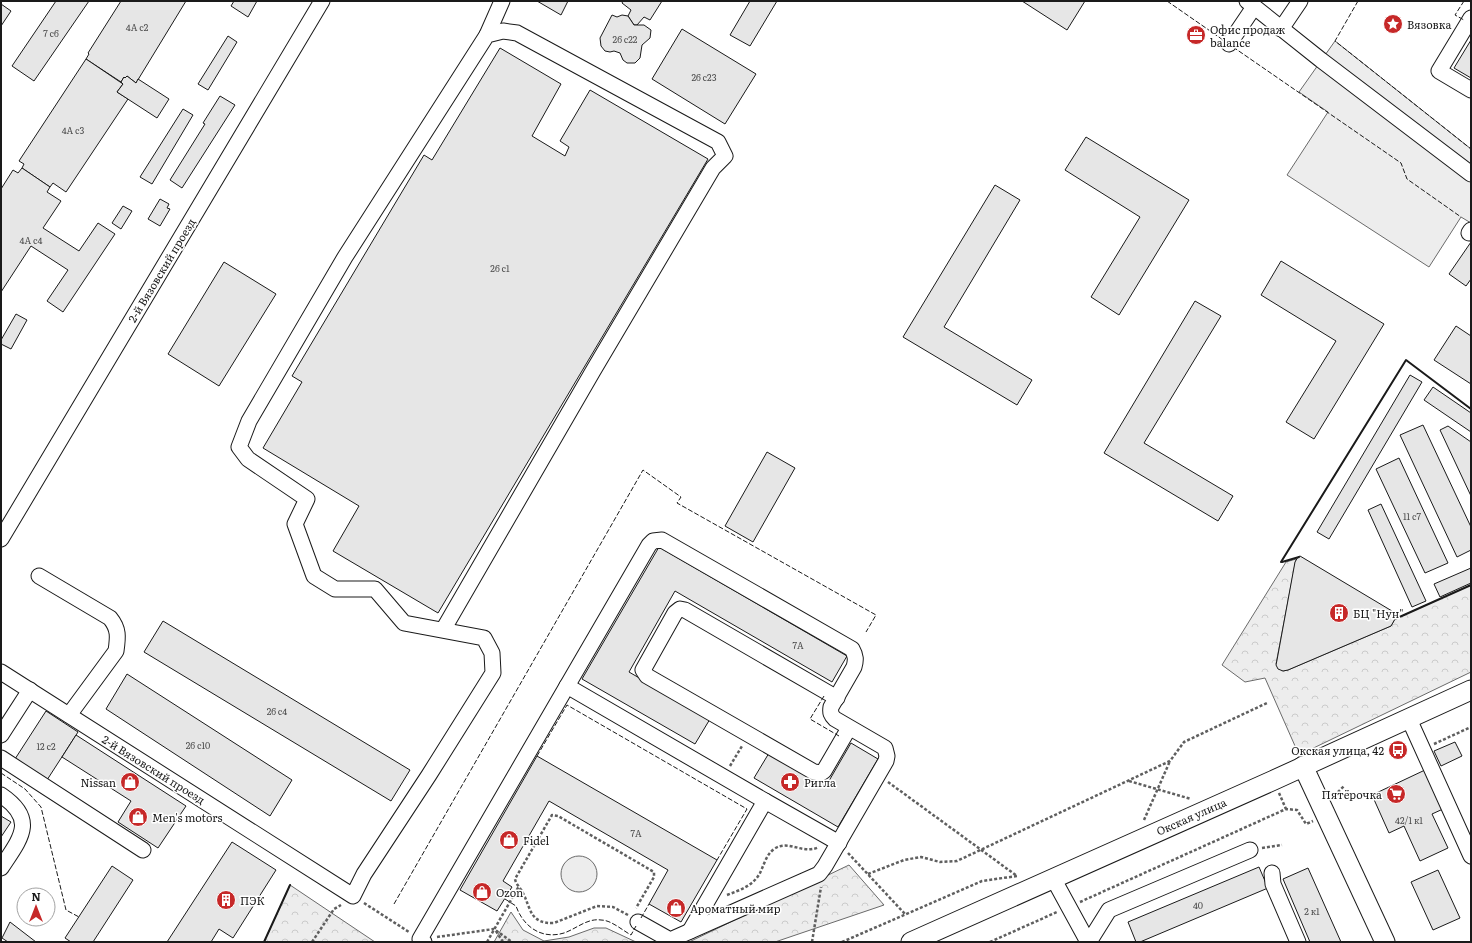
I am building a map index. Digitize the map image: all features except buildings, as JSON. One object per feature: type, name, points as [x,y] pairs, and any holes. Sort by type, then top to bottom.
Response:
[{"type":"main road","name":"Окская улица","points":[[911,942],[1052,878],[1301,761],[1409,719],[1471,690]]},
{"type":"main road","points":[[1301,761],[1385,942]]},
{"type":"street","name":"2-й Вязовский проезд","points":[[1,539],[322,1]]},
{"type":"street","points":[[353,896],[364,874],[429,775],[493,673],[492,653],[484,638],[404,622],[374,589],[335,589],[314,576],[295,524],[307,499],[248,459],[239,447],[249,421],[345,257],[487,35],[502,1]]},
{"type":"street","points":[[1281,29],[1300,1]]},
{"type":"street","points":[[1229,44],[1250,4],[1471,174]]},
{"type":"street","points":[[1471,18],[1439,71],[1471,90]]},
{"type":"street","points":[[443,630],[713,168],[725,156],[718,142],[517,33],[502,31],[487,35]]},
{"type":"street","points":[[418,939],[649,545],[653,541],[662,540],[852,649],[856,661],[831,707],[831,716],[849,728],[877,751],[885,748],[887,756],[886,761],[878,775],[836,842],[825,866],[814,876],[670,940],[635,919]]},
{"type":"street","points":[[39,576],[110,618],[116,625],[118,639],[116,651],[69,715]]},
{"type":"street","points":[[837,698],[685,610],[680,609],[675,613],[643,670],[647,676],[814,772],[821,773],[824,771],[849,728]]},
{"type":"street","name":"2-й Вязовский проезд","points":[[1,672],[353,896]]},
{"type":"street","points":[[567,686],[836,842]]},
{"type":"street","points":[[1,734],[30,690]]},
{"type":"street","points":[[1409,719],[1471,856]]},
{"type":"street","points":[[1,758],[143,850]]},
{"type":"street","points":[[1,795],[13,803],[20,812],[23,823],[20,839],[1,868]]},
{"type":"street","points":[[690,931],[765,801]]},
{"type":"street","points":[[1052,878],[1088,942],[1108,910],[1250,850]]},
{"type":"street","points":[[1272,873],[1273,884],[1298,942]]},
{"type":"path","points":[[1142,826],[1170,761],[1184,742],[1267,704]]},
{"type":"path","points":[[1422,750],[1471,727]]},
{"type":"path","points":[[724,777],[746,740]]},
{"type":"path","points":[[868,874],[904,860],[922,857],[940,862],[956,861],[1170,761]]},
{"type":"path","points":[[878,775],[1017,876]]},
{"type":"path","points":[[1128,781],[1193,799]]},
{"type":"path","points":[[990,942],[1286,809],[1297,810],[1306,824]]},
{"type":"path","points":[[555,815],[654,872],[654,877],[635,919],[613,907],[603,906],[591,907],[554,923],[543,922],[534,917],[524,895],[515,882],[515,877],[550,817],[555,815]]},
{"type":"path","points":[[706,903],[744,888],[759,874],[768,855],[780,846],[789,845],[801,850],[812,850],[836,842],[905,914],[842,942]]},
{"type":"path","points":[[1250,850],[1282,845]]},
{"type":"path","points":[[812,942],[825,866]]},
{"type":"path","points":[[486,942],[519,886]]},
{"type":"path","points":[[312,942],[334,909],[353,896],[418,939],[494,929],[512,942]]},
{"type":"path","points":[[494,929],[502,942]]},
{"type":"shaded area","points":[[1335,41],[1471,149],[1471,223],[1461,217],[1429,267],[1287,175],[1328,112],[1299,92]]},
{"type":"shaded area","points":[[579,856],[589,859],[594,864],[597,874],[594,884],[589,889],[579,892],[569,889],[564,884],[561,874],[564,864],[569,859]]},
{"type":"green space","points":[[1296,559],[1276,664],[1283,671],[1391,626],[1395,619],[1471,585],[1471,672],[1299,755],[1265,678],[1245,682],[1222,665],[1286,562]]},
{"type":"green space","points":[[849,865],[884,905],[775,942],[689,942]]},
{"type":"green space","points":[[290,885],[372,940],[375,942],[264,942]]},
{"type":"green space","points":[[511,912],[523,930],[544,941],[569,937],[594,928],[606,928],[636,942],[494,942]]},
{"type":"fence","points":[[1167,1],[1226,42]]},
{"type":"fence","points":[[1358,1],[1335,41],[1471,149]]},
{"type":"fence","points":[[1464,1],[1455,15],[1464,20]]},
{"type":"fence","points":[[1233,47],[1401,163],[1407,179],[1461,217]]},
{"type":"fence","points":[[394,904],[643,470],[681,497],[677,503],[876,615],[866,632]]},
{"type":"fence","points":[[824,696],[810,719],[839,736]]},
{"type":"fence","points":[[537,756],[567,705],[747,809],[717,860]]},
{"type":"fence","points":[[1,773],[25,789],[41,807],[66,910],[79,917]]},
{"type":"fence","points":[[505,899],[516,906],[523,920],[528,925],[534,930],[548,935],[564,933],[586,922],[596,920],[605,920],[631,935],[636,926]]},
{"type":"fence","points":[[641,918],[649,904]]},
{"type":"wall","points":[[1281,562],[1406,360],[1471,409]]},
{"type":"wall","points":[[1282,562],[1299,557]]},
{"type":"wall","points":[[1395,616],[1395,619],[1471,585]]},
{"type":"wall","points":[[264,942],[290,885]]},
{"type":"place","name":"Вязовка","points":[[1393,24]]},
{"type":"place","name":"Офис продаж balance","points":[[1196,35]]},
{"type":"place","name":"БЦ \"Нун\"","points":[[1339,613]]},
{"type":"place","name":"Окская улица, 42","points":[[1398,750]]},
{"type":"place","name":"Nissan","points":[[130,782]]},
{"type":"place","name":"Ригла","points":[[790,782]]},
{"type":"place","name":"Пятёрочка","points":[[1396,794]]},
{"type":"place","name":"Men's motors","points":[[138,817]]},
{"type":"place","name":"Fidel","points":[[509,840]]},
{"type":"place","name":"Ozon","points":[[482,892]]},
{"type":"place","name":"ПЭК","points":[[226,900]]},
{"type":"place","name":"Ароматный мир","points":[[676,908]]}]
